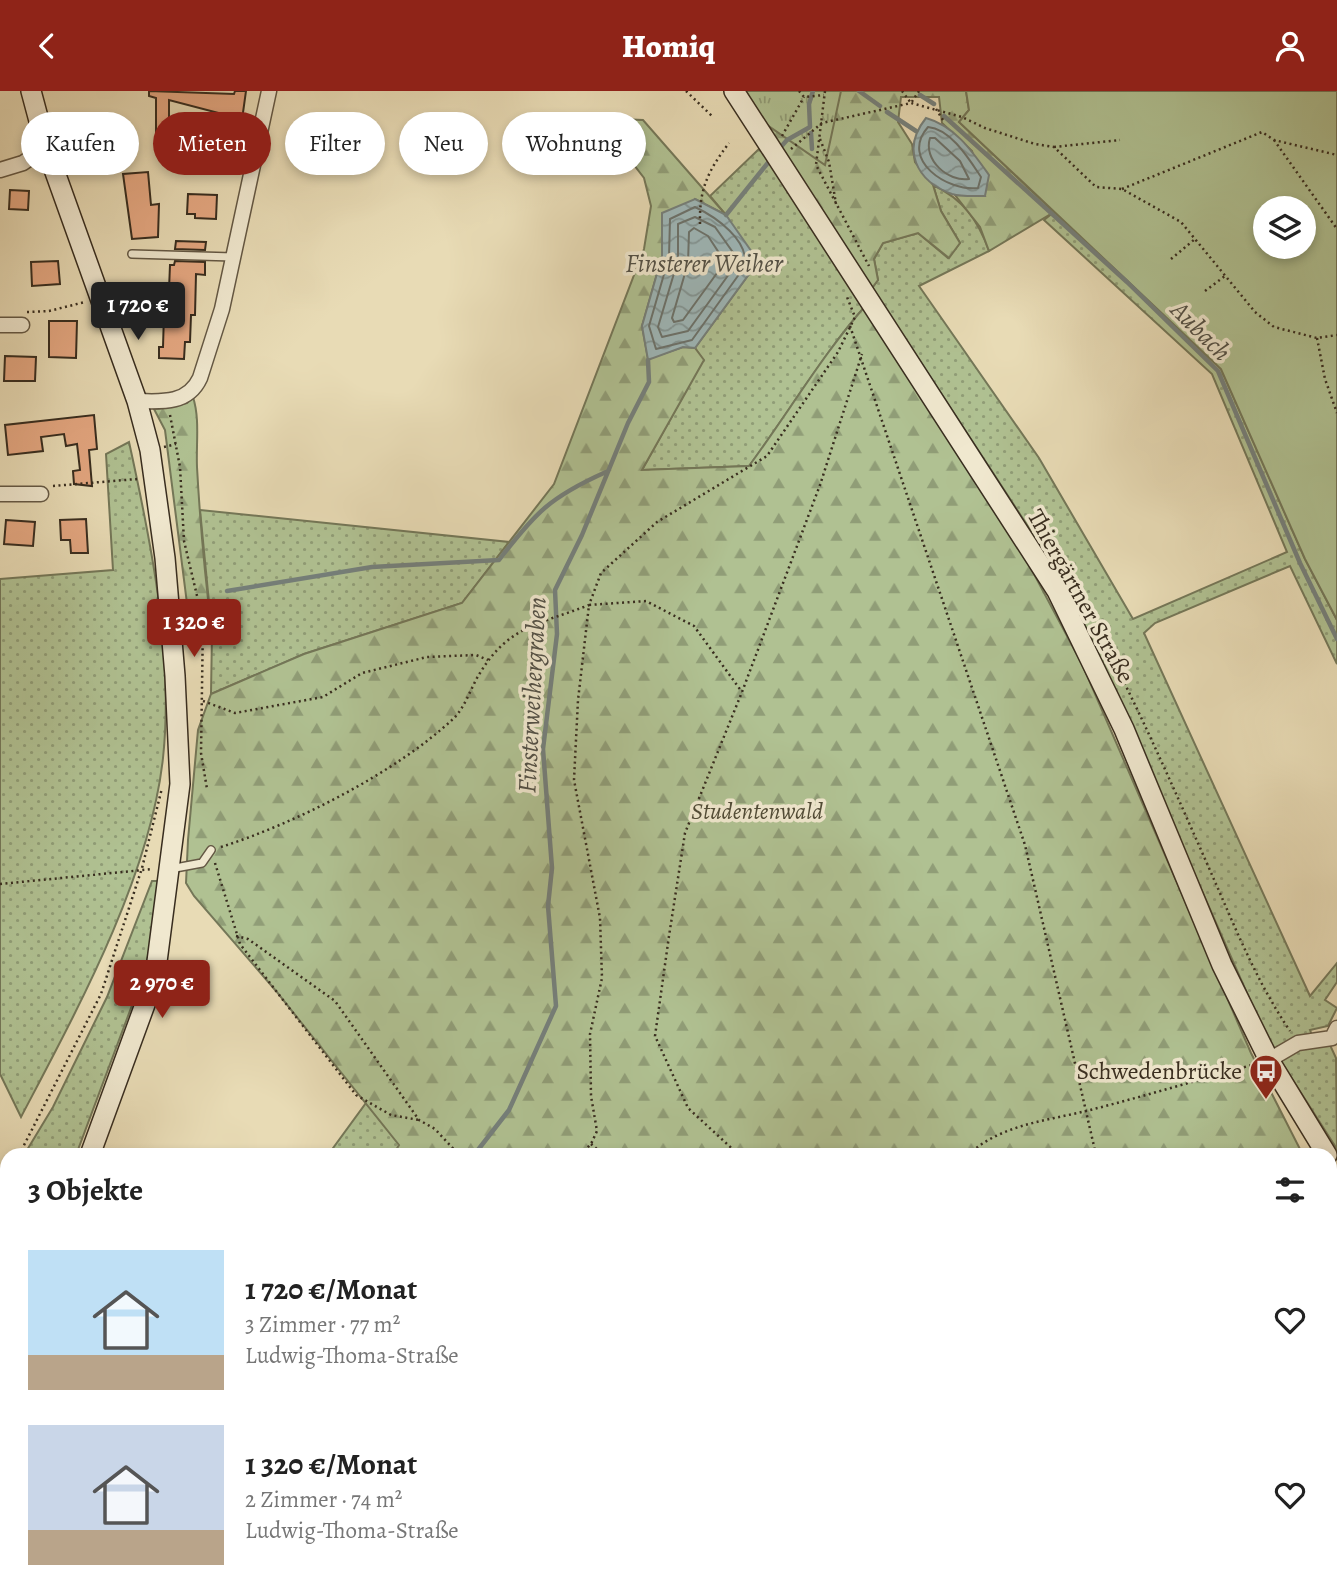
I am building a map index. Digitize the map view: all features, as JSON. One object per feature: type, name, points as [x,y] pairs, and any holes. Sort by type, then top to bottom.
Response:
[{"type":"main road","points":[[31,91],[37,112]]},
{"type":"main road","name":"Thiergärtner Straße","points":[[734,91],[1056,591],[1124,729],[1222,965],[1269,1060],[1323,1148]]},
{"type":"main road","points":[[56,175],[137,401],[150,450],[165,558],[176,689],[180,784],[155,977],[93,1148]]},
{"type":"street","points":[[264,112],[268,91]]},
{"type":"street","points":[[0,170],[21,164]]},
{"type":"street","points":[[137,401],[169,401],[180,398],[196,387],[212,350],[250,175]]},
{"type":"street","points":[[0,325],[22,325]]},
{"type":"street","points":[[0,494],[41,493]]},
{"type":"street","points":[[1269,1060],[1298,1043],[1332,1038],[1337,1028]]},
{"type":"lane","points":[[132,254],[233,257]]},
{"type":"lane","points":[[170,870],[202,863],[211,850]]},
{"type":"path","points":[[686,91],[713,117]]},
{"type":"path","points":[[799,91],[804,97]]},
{"type":"path","points":[[902,91],[911,103]]},
{"type":"path","points":[[911,103],[919,91]]},
{"type":"path","points":[[804,97],[824,93],[816,165],[872,272]]},
{"type":"path","points":[[773,154],[804,97]]},
{"type":"path","points":[[773,154],[822,123],[911,103],[962,117],[985,128],[1054,147],[1120,140]]},
{"type":"path","points":[[936,109],[943,120]]},
{"type":"path","points":[[1122,189],[1262,132],[1274,140],[1337,155]]},
{"type":"path","points":[[820,139],[829,162],[837,207]]},
{"type":"path","points":[[1274,140],[1337,229]]},
{"type":"path","points":[[700,224],[699,196],[713,164],[729,143]]},
{"type":"path","points":[[1054,147],[1096,187],[1122,189],[1181,222],[1255,312],[1274,327],[1317,338],[1337,335]]},
{"type":"path","points":[[1171,259],[1195,239]]},
{"type":"path","points":[[1205,291],[1225,276]]},
{"type":"path","points":[[22,325],[27,311],[49,311],[101,297]]},
{"type":"path","points":[[587,1148],[597,1131],[591,1096],[590,1034],[602,978],[600,918],[574,780],[578,700],[589,605],[601,573],[657,522],[767,456],[838,352],[850,326],[862,355],[1025,845],[1094,1148]]},
{"type":"path","points":[[1317,338],[1325,379],[1337,413]]},
{"type":"path","points":[[731,1148],[688,1108],[655,1036],[685,833],[742,692],[820,485],[862,355]]},
{"type":"path","points":[[169,401],[176,444],[184,541],[203,621],[201,753],[207,789]]},
{"type":"path","points":[[150,450],[176,444]]},
{"type":"path","points":[[41,493],[51,487],[139,479]]},
{"type":"path","points":[[453,1148],[435,1129],[419,1120],[391,1115],[356,1095],[236,936],[211,850],[270,828],[373,779],[455,718],[504,640],[543,621],[589,605],[646,601],[694,627],[742,692]]},
{"type":"path","points":[[203,701],[235,712],[323,697],[362,673],[427,657],[476,655],[489,660]]},
{"type":"path","points":[[23,1148],[101,994],[142,869],[163,781]]},
{"type":"path","points":[[0,884],[142,869]]},
{"type":"path","points":[[236,936],[248,939],[335,1001],[419,1120]]},
{"type":"path","points":[[976,1148],[983,1141],[1032,1122],[1085,1111],[1269,1060]]},
{"type":"path","points":[[591,1144],[596,1148]]},
{"type":"green space","points":[[741,91],[966,91],[969,110],[959,122],[1054,212],[989,251],[980,227],[955,195],[985,196],[972,151],[942,123],[939,97],[901,97],[898,122],[912,144],[915,162],[933,185],[941,211],[960,243],[949,258],[918,233],[883,243],[874,259],[878,280],[872,288]]},
{"type":"green space","points":[[741,91],[841,91],[825,165],[757,118]]},
{"type":"green space","points":[[966,91],[1337,91],[1337,620],[1305,559],[1221,369],[959,122],[969,110]]},
{"type":"green space","name":"Studentenwald","points":[[646,123],[726,215],[695,199],[663,253],[642,326],[648,359],[683,347],[695,348],[704,360],[642,470],[749,466],[822,362],[868,303],[1011,531],[1082,664],[1251,1053],[1299,1148],[397,1148],[399,1145],[276,991],[194,896],[186,883],[188,840],[198,730],[211,694],[304,654],[462,603],[554,484],[644,249],[651,206],[642,175],[646,175]]},
{"type":"green space","points":[[761,147],[868,303],[822,362],[749,466],[642,470],[703,360],[695,348],[752,270],[726,215],[710,196]]},
{"type":"green space","points":[[933,185],[953,197],[968,212],[989,251],[919,286],[1039,458],[1133,619],[1287,552],[1212,374],[1044,220],[1054,212],[1221,369],[1305,559],[1337,620],[1337,664],[1290,566],[1155,623],[1144,633],[1310,996],[1337,963],[1337,982],[1325,1000],[1337,1008],[1328,1026],[1310,1030],[1315,1043],[1330,1045],[1336,1058],[1337,1148],[1269,1043],[1098,655],[1029,528],[872,288],[878,280],[874,259],[883,243],[918,233],[948,258],[960,243],[941,211]]},
{"type":"green space","points":[[193,397],[197,422],[201,529],[212,633],[192,643],[165,430],[154,409],[187,403]]},
{"type":"green space","points":[[129,442],[152,559],[163,639],[166,719],[163,758],[155,804],[127,897],[87,989],[21,1117],[0,1074],[0,579],[113,570],[106,454]]},
{"type":"green space","points":[[200,510],[509,542],[462,603],[304,654],[211,694],[212,633]]},
{"type":"green space","points":[[152,881],[160,881],[166,885],[143,976],[79,1148],[28,1148],[53,1107],[107,997]]},
{"type":"green space","points":[[366,1103],[400,1145],[398,1148],[333,1148]]},
{"type":"water","points":[[926,118],[954,133],[976,157],[989,175],[985,196],[952,194],[929,181],[921,172],[916,163],[914,141]]},
{"type":"water","name":"Finsterer Weiher","points":[[695,199],[726,215],[754,255],[752,270],[695,348],[683,347],[648,360],[642,326],[662,256],[662,213]]},
{"type":"building","points":[[149,91],[234,94],[235,91],[246,91],[243,112],[215,112],[169,100],[169,112],[156,112],[156,98],[149,96]]},
{"type":"building","points":[[148,172],[151,205],[159,204],[158,237],[132,239],[123,175],[139,175],[139,173]]},
{"type":"building","points":[[10,190],[29,191],[28,210],[9,209]]},
{"type":"building","points":[[188,194],[217,195],[216,219],[195,218],[195,214],[187,214]]},
{"type":"building","points":[[176,241],[206,242],[205,250],[175,249]]},
{"type":"building","points":[[58,261],[60,284],[32,286],[31,262]]},
{"type":"building","points":[[175,261],[205,262],[205,275],[196,274],[195,315],[191,315],[190,342],[185,342],[184,359],[159,358],[159,347],[163,347],[164,314],[168,314],[170,265],[174,265]]},
{"type":"building","points":[[49,321],[77,321],[76,358],[49,357]]},
{"type":"building","points":[[5,356],[36,357],[35,381],[4,381]]},
{"type":"building","points":[[94,415],[97,449],[89,450],[92,486],[74,484],[73,471],[80,470],[77,444],[66,446],[64,434],[41,437],[43,451],[8,455],[5,425]]},
{"type":"building","points":[[86,519],[88,553],[71,553],[70,540],[61,540],[60,520]]},
{"type":"building","points":[[6,520],[35,522],[33,546],[4,544]]},
{"type":"waterway","name":"Finsterweihergraben","points":[[779,149],[787,140],[810,127],[809,104],[813,91]]},
{"type":"waterway","points":[[859,91],[880,106]]},
{"type":"waterway","name":"Aubach","points":[[920,95],[934,104]]},
{"type":"waterway","points":[[887,112],[916,131]]},
{"type":"waterway","name":"Aubach","points":[[944,116],[1127,282],[1218,371],[1300,563],[1337,639]]},
{"type":"waterway","points":[[811,133],[812,149]]},
{"type":"waterway","name":"Finsterweihergraben","points":[[726,215],[771,159]]},
{"type":"waterway","name":"Finsterweihergraben","points":[[479,1148],[509,1110],[556,1006],[548,906],[552,868],[543,749],[557,634],[555,590],[582,535],[628,423],[649,382],[648,360]]},
{"type":"waterway","points":[[227,591],[372,567],[499,560],[534,518],[557,498],[606,472]]},
{"type":"place","name":"Schwedenbrücke","points":[[1266,1101]]}]
